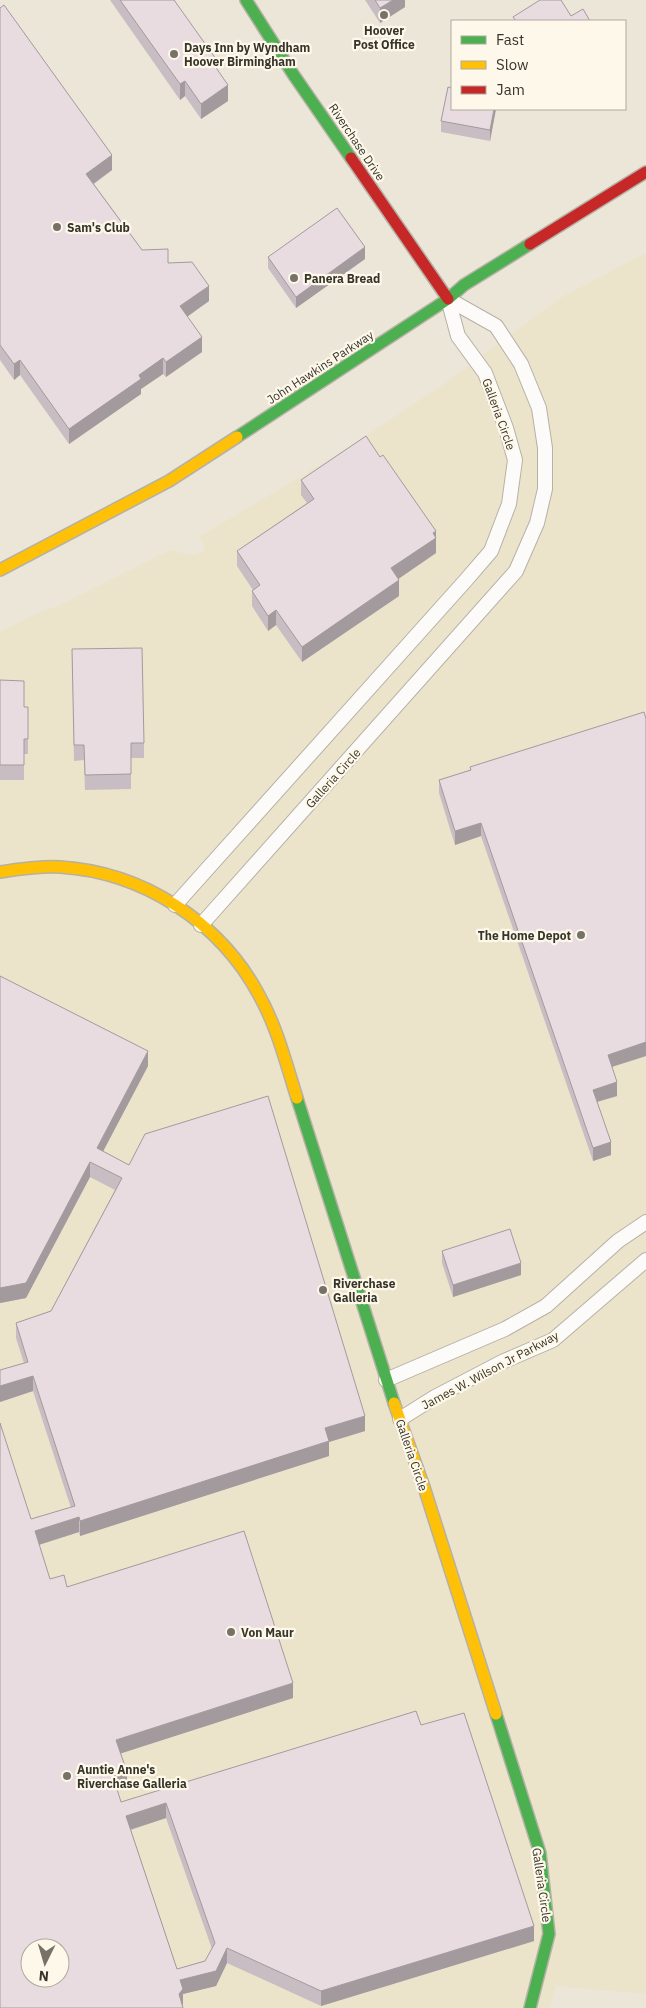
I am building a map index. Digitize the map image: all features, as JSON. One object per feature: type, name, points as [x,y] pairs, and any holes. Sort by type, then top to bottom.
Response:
[{"type":"street","name":"Riverchase Drive","points":[[246,0],[294,74],[448,299]]},
{"type":"street","name":"John Hawkins Parkway","points":[[0,570],[169,481],[448,299],[464,285],[646,172]]},
{"type":"street","name":"Galleria Circle","points":[[176,905],[491,550],[509,504],[515,460],[506,428],[485,374],[458,336],[448,299]]},
{"type":"street","name":"Galleria Circle","points":[[201,925],[516,571],[537,524],[545,489],[545,448],[539,408],[521,364],[496,326],[448,299]]},
{"type":"street","name":"Galleria Circle","points":[[0,872],[60,867],[82,870],[112,877],[160,896],[176,905],[212,933],[239,962],[263,1002],[275,1028],[386,1380],[424,1487],[540,1853],[549,1934],[530,2008]]},
{"type":"street","points":[[386,1380],[504,1329],[546,1306],[618,1241],[646,1222]]},
{"type":"street","name":"James W. Wilson Jr Parkway","points":[[400,1420],[435,1397],[502,1362],[553,1340],[646,1260]]},
{"type":"shaded area","name":"Riverchase Galleria","points":[[646,253],[646,1994],[556,1986],[550,2008],[0,2008],[0,632],[35,614],[58,606],[170,550],[191,555],[203,552],[205,548],[199,537],[335,456],[438,388],[562,297]]},
{"type":"building","name":"Days Inn by Wyndham Hoover Birmingham","points":[[120,0],[174,0],[216,59],[212,62],[228,85],[201,104],[185,81],[180,84]]},
{"type":"building","points":[[375,0],[393,0],[380,8]]},
{"type":"building","points":[[540,0],[561,0],[571,16],[583,9],[589,20],[515,20],[513,17]]},
{"type":"building","name":"Sam's Club","points":[[4,5],[112,155],[86,174],[142,250],[168,249],[168,263],[192,262],[209,286],[180,306],[202,337],[166,362],[163,358],[139,375],[141,379],[69,429],[20,360],[14,364],[0,345],[0,8]]},
{"type":"building","points":[[448,87],[451,88],[451,110],[494,110],[490,130],[441,121]]},
{"type":"building","points":[[337,208],[365,247],[296,297],[268,257]]},
{"type":"building","points":[[366,436],[380,457],[383,455],[436,531],[433,533],[436,538],[391,568],[399,580],[302,647],[276,610],[268,616],[252,591],[260,585],[237,551],[314,499],[301,480]]},
{"type":"building","points":[[142,648],[144,743],[131,743],[131,774],[85,775],[84,745],[74,745],[72,649]]},
{"type":"building","points":[[0,680],[24,681],[24,707],[28,707],[28,739],[24,739],[24,765],[0,765]]},
{"type":"building","name":"The Home Depot","points":[[644,712],[646,719],[646,1042],[608,1055],[617,1082],[593,1090],[611,1142],[593,1148],[481,823],[455,831],[439,780],[471,770],[470,767]]},
{"type":"building","points":[[0,976],[148,1051],[97,1148],[129,1165],[145,1134],[268,1096],[365,1416],[325,1428],[329,1441],[80,1521],[79,1517],[35,1531],[50,1579],[64,1575],[67,1587],[244,1531],[293,1683],[116,1740],[127,1772],[113,1776],[121,1802],[416,1711],[421,1725],[464,1713],[534,1926],[321,1991],[227,1948],[216,1971],[180,1980],[183,1989],[179,1994],[183,2008],[0,2008],[0,1423],[31,1519],[75,1506],[33,1376],[0,1386],[0,1370],[28,1362],[16,1323],[51,1311],[122,1178],[90,1162],[26,1283],[0,1288]],"holes":[[[166,1803],[215,1943],[205,1961],[177,1969],[126,1816]]]},
{"type":"building","points":[[510,1229],[521,1263],[453,1285],[442,1251]]},
{"type":"traffic: fast","points":[[246,0],[293,74],[351,158]]},
{"type":"traffic: fast","points":[[237,437],[448,299],[464,285],[530,244]]},
{"type":"traffic: fast","points":[[297,1098],[394,1403]]},
{"type":"traffic: fast","points":[[496,1714],[540,1853],[549,1934],[530,2008]]},
{"type":"traffic: slow","points":[[0,570],[169,481],[237,437]]},
{"type":"traffic: slow","points":[[0,872],[52,867],[91,871],[121,879],[149,890],[201,924],[223,945],[243,969],[259,995],[276,1032],[297,1098]]},
{"type":"traffic: slow","points":[[394,1403],[424,1487],[496,1714]]},
{"type":"traffic: jam","points":[[351,158],[448,299]]},
{"type":"traffic: jam","points":[[530,244],[646,172]]},
{"type":"place","name":"Hoover Post Office","points":[[384,15]]},
{"type":"place","name":"Days Inn by Wyndham Hoover Birmingham","points":[[174,54]]},
{"type":"place","name":"Sam's Club","points":[[57,227]]},
{"type":"place","name":"Panera Bread","points":[[294,278]]},
{"type":"place","name":"The Home Depot","points":[[581,935]]},
{"type":"place","name":"Riverchase Galleria","points":[[323,1290]]},
{"type":"place","name":"Von Maur","points":[[231,1632]]},
{"type":"place","name":"Auntie Anne's Riverchase Galleria","points":[[67,1776]]}]
